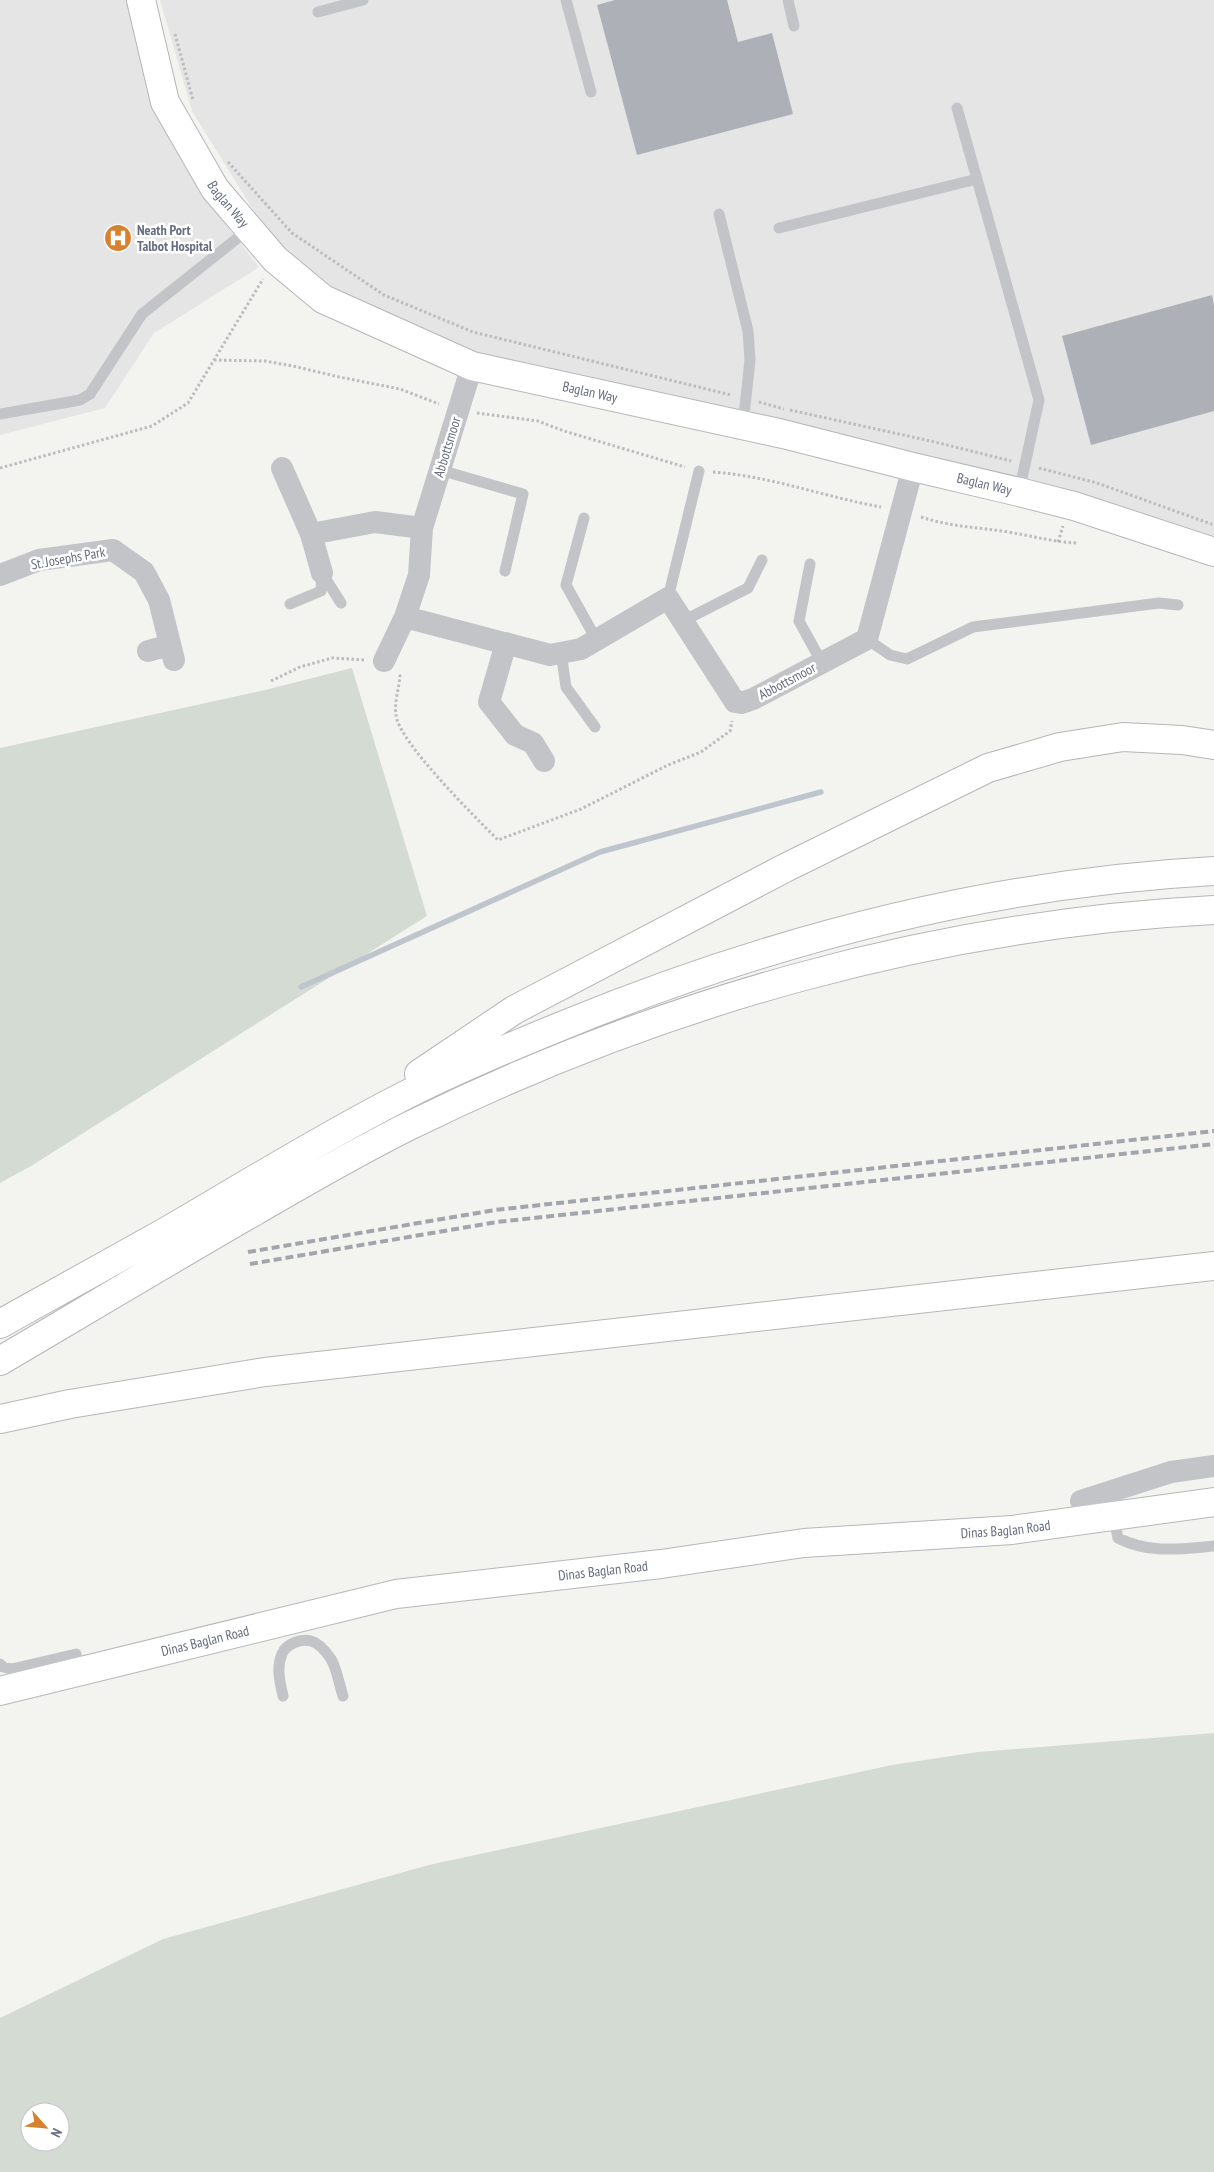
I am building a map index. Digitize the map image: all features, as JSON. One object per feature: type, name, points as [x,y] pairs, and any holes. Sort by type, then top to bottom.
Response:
[{"type":"main road","name":"Baglan Way","points":[[141,0],[165,102],[215,189],[275,260],[323,299],[472,366],[745,412],[913,468],[1074,506],[1214,552]]},
{"type":"main road","points":[[303,1151],[514,1010],[785,868],[988,768],[1060,747],[1123,737],[1182,740],[1214,745]]},
{"type":"main road","points":[[0,1324],[396,1100],[495,1053],[614,1004],[714,968],[827,934],[940,907],[1054,886],[1170,873],[1214,871]]},
{"type":"main road","points":[[0,1361],[317,1175],[410,1126],[506,1080],[624,1034],[732,996],[832,968],[948,943],[1060,923],[1214,910]]},
{"type":"main road","points":[[0,1419],[70,1404],[265,1372],[1214,1266]]},
{"type":"main road","name":"Dinas Baglan Road","points":[[0,1691],[80,1671],[294,1631],[396,1594],[661,1564],[804,1543],[1012,1530],[1214,1502]]},
{"type":"street","name":"Abbottsmoor","points":[[384,661],[405,617],[419,574],[422,528],[472,366]]},
{"type":"street","points":[[282,468],[311,534],[322,573]]},
{"type":"street","points":[[868,639],[913,468]]},
{"type":"street","points":[[311,534],[375,522],[422,528]]},
{"type":"street","name":"St. Josephs Park","points":[[0,575],[39,560],[113,550],[144,572],[158,600],[172,652],[148,650]]},
{"type":"street","name":"Abbottsmoor","points":[[668,598],[735,702],[741,703],[753,699],[868,639]]},
{"type":"street","points":[[405,617],[550,655],[581,649],[668,598]]},
{"type":"street","points":[[506,643],[489,702],[515,735],[534,743],[544,761]]},
{"type":"street","points":[[1082,1501],[1171,1472],[1214,1466]]},
{"type":"lane","points":[[318,12],[363,0]]},
{"type":"lane","points":[[566,0],[591,92]]},
{"type":"lane","points":[[788,0],[794,26]]},
{"type":"lane","points":[[957,108],[1039,400],[1019,492]]},
{"type":"lane","points":[[779,228],[977,179]]},
{"type":"lane","points":[[719,214],[748,331],[750,360],[745,412]]},
{"type":"lane","points":[[0,414],[80,400],[90,394],[142,314],[249,229]]},
{"type":"lane","points":[[440,470],[523,494],[505,571]]},
{"type":"lane","points":[[668,598],[699,472]]},
{"type":"lane","points":[[584,518],[566,585],[596,639]]},
{"type":"lane","points":[[683,621],[748,588],[762,560]]},
{"type":"lane","points":[[810,564],[800,621],[822,663]]},
{"type":"lane","points":[[322,573],[341,602]]},
{"type":"lane","points":[[290,604],[321,591],[322,573]]},
{"type":"lane","points":[[868,639],[890,655],[907,659],[973,627],[1159,603],[1178,605]]},
{"type":"lane","points":[[561,652],[566,687],[595,727]]},
{"type":"lane","points":[[1113,1516],[1118,1538],[1133,1546],[1165,1551],[1214,1546]]},
{"type":"lane","points":[[282,1696],[279,1675],[281,1655],[291,1644],[294,1631],[312,1641],[328,1654],[332,1661],[342,1696]]},
{"type":"lane","points":[[0,1664],[3,1667],[12,1669],[76,1654],[80,1671]]},
{"type":"path","points":[[173,27],[195,108]]},
{"type":"path","points":[[222,155],[292,233],[384,295],[472,332],[745,412],[935,442],[1097,483],[1214,525]]},
{"type":"path","points":[[0,468],[152,426],[188,403],[275,260]]},
{"type":"path","points":[[214,360],[265,361],[293,366],[400,389],[458,411],[538,421],[564,431],[699,472],[738,474],[836,499],[902,511],[944,525],[1007,532],[1054,542],[1077,543]]},
{"type":"path","points":[[271,681],[300,667],[332,658],[384,661]]},
{"type":"shaded area","name":"Neath Port Talbot Hospital","points":[[0,0],[127,0],[165,128],[214,210],[259,267],[154,333],[105,408],[0,435]]},
{"type":"shaded area","points":[[160,0],[1214,0],[1214,552],[472,366],[323,299],[262,224],[192,111]]},
{"type":"shaded area","points":[[352,668],[427,916],[31,1166],[0,1183],[0,748],[265,690]]},
{"type":"shaded area","points":[[1214,1733],[1214,2172],[0,2172],[0,2018],[163,1939],[429,1865],[892,1765],[978,1752]]},
{"type":"building","points":[[615,0],[727,0],[738,42],[772,33],[793,114],[637,155],[597,5]]},
{"type":"building","points":[[1212,295],[1214,305],[1214,411],[1091,445],[1062,336]]},
{"type":"waterway","points":[[301,987],[600,852],[821,792]]},
{"type":"railway","points":[[248,1252],[495,1210],[1214,1131]]},
{"type":"railway","points":[[250,1264],[497,1222],[1214,1144]]},
{"type":"place","name":"Neath Port Talbot Hospital","points":[[118,238]]}]
